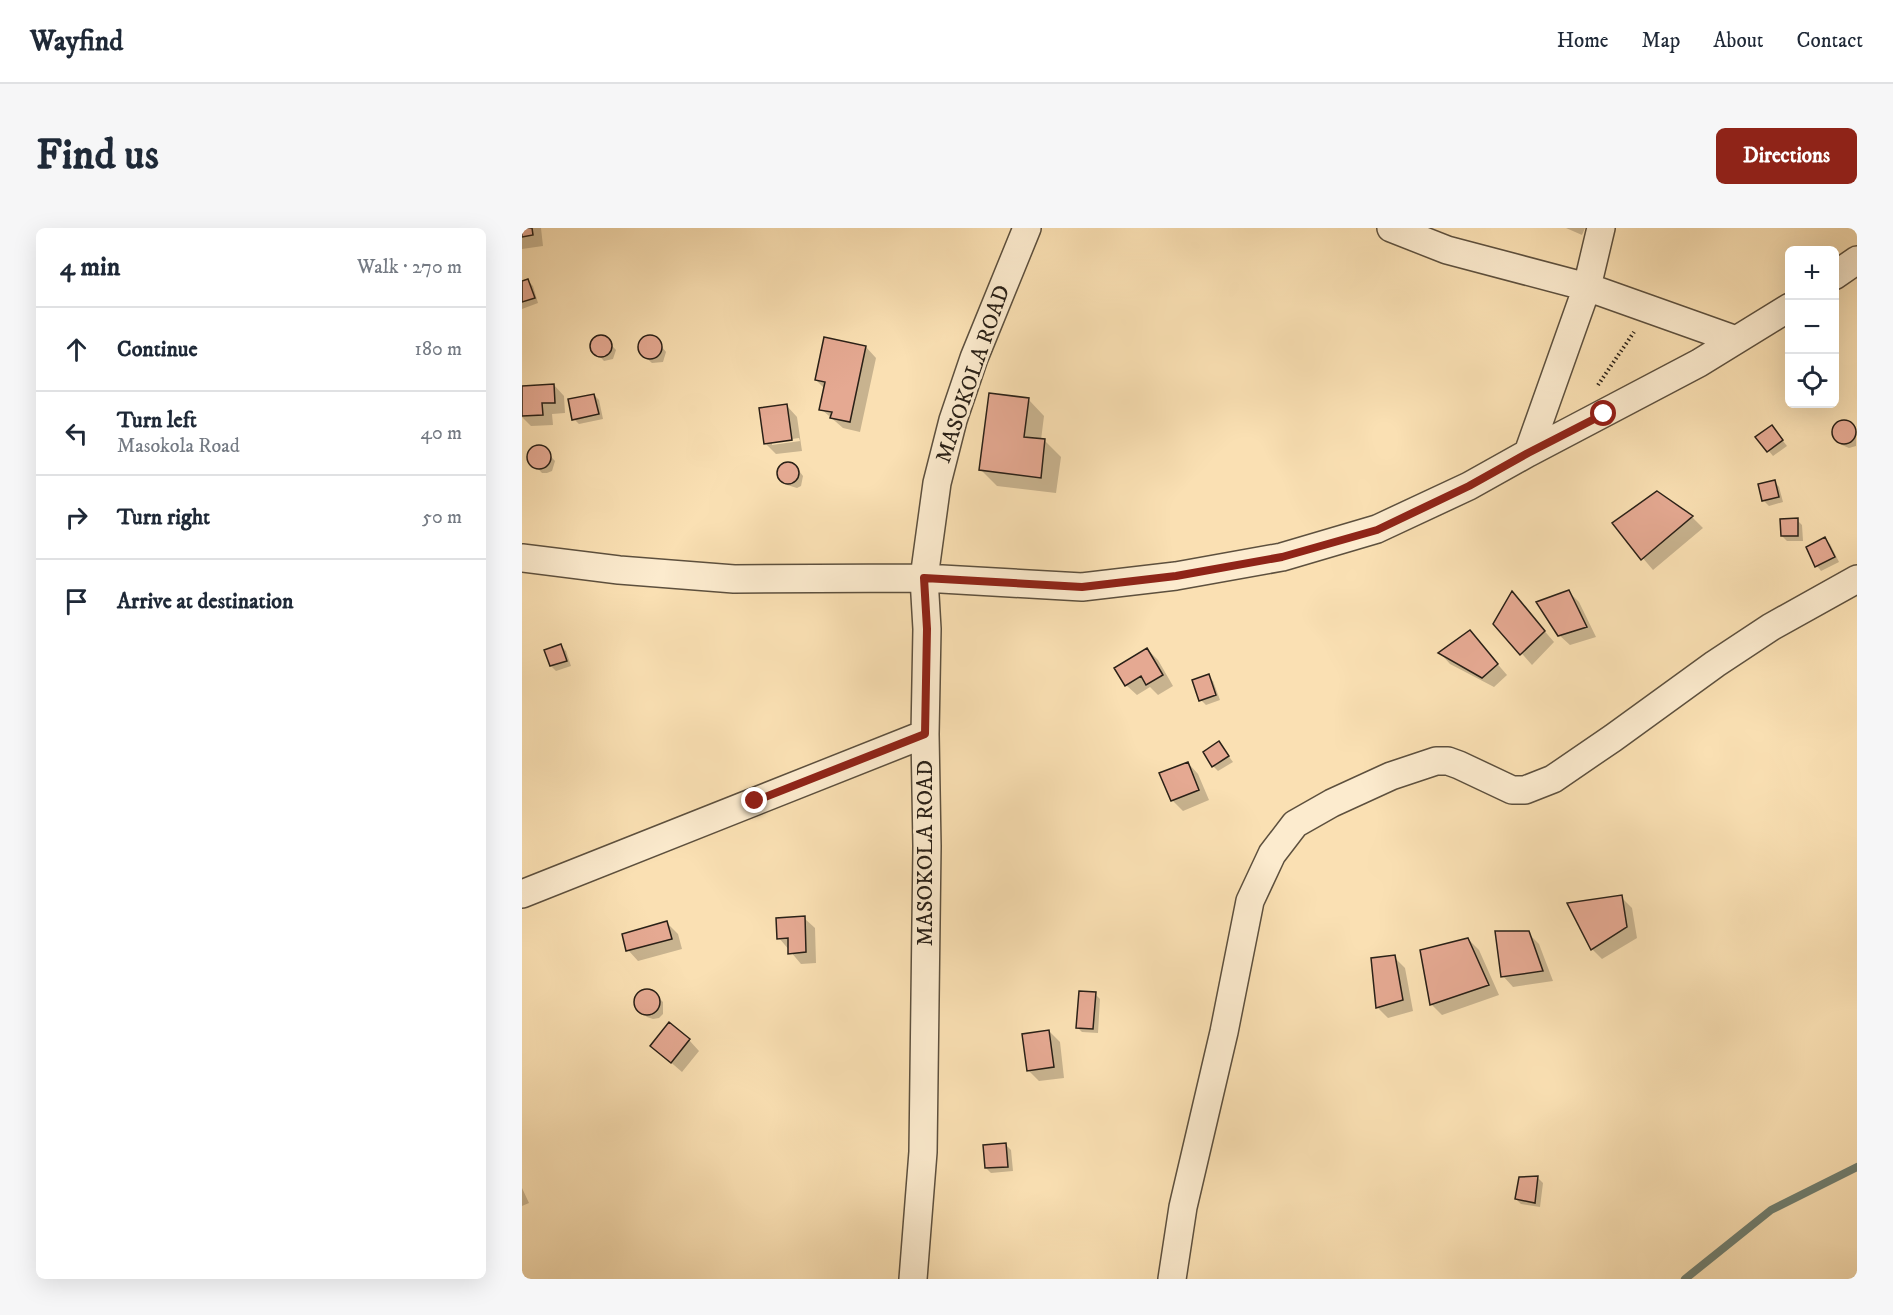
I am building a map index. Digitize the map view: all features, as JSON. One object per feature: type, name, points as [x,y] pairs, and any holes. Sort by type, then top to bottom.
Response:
[{"type":"street","points":[[1391,228],[1447,250],[1587,287],[1736,340]]},
{"type":"street","points":[[1528,453],[1587,287],[1601,228]]},
{"type":"street","name":"MASOKOLA ROAD","points":[[913,1279],[923,1152],[927,846],[925,734],[927,629],[924,578],[936,483],[953,420],[1021,235]]},
{"type":"street","points":[[1839,273],[1857,260]]},
{"type":"street","points":[[522,558],[619,570],[734,579],[924,578],[1082,587],[1176,576],[1282,557],[1377,530],[1469,486],[1699,363],[1785,310]]},
{"type":"street","points":[[1172,1279],[1183,1207],[1219,1054],[1250,901],[1272,854],[1294,824],[1332,802],[1436,761],[1448,761],[1459,765],[1512,790],[1525,790],[1553,779],[1771,627],[1857,579]]},
{"type":"street","points":[[522,894],[925,734]]},
{"type":"path","points":[[1598,386],[1649,308]]},
{"type":"building","points":[[522,228],[532,228],[533,235],[522,237]]},
{"type":"building","points":[[528,279],[535,298],[522,302],[522,281]]},
{"type":"building","points":[[601,335],[609,338],[612,346],[609,354],[601,357],[593,354],[590,346],[593,338]]},
{"type":"building","points":[[650,335],[658,339],[662,347],[658,355],[650,359],[642,355],[638,347],[642,339]]},
{"type":"building","points":[[824,337],[866,346],[850,422],[830,418],[832,412],[819,410],[825,382],[815,380]]},
{"type":"building","points":[[554,384],[555,403],[542,403],[543,415],[522,416],[522,386]]},
{"type":"building","points":[[989,393],[1029,398],[1024,437],[1045,439],[1041,478],[979,470]]},
{"type":"building","points":[[594,394],[599,414],[572,420],[568,399]]},
{"type":"building","points":[[787,404],[792,440],[764,444],[759,408]]},
{"type":"building","points":[[1844,420],[1852,424],[1856,432],[1852,440],[1844,444],[1836,440],[1832,432],[1836,424]]},
{"type":"building","points":[[1772,425],[1783,440],[1767,452],[1755,437]]},
{"type":"building","points":[[539,445],[547,449],[551,457],[547,465],[539,469],[531,465],[527,457],[531,449]]},
{"type":"building","points":[[788,462],[796,465],[799,473],[796,481],[788,484],[780,481],[777,473],[780,465]]},
{"type":"building","points":[[1775,480],[1779,497],[1762,501],[1758,484]]},
{"type":"building","points":[[1657,491],[1693,516],[1641,560],[1612,523]]},
{"type":"building","points":[[1798,518],[1798,536],[1781,536],[1780,519]]},
{"type":"building","points":[[1825,537],[1835,557],[1815,567],[1806,547]]},
{"type":"building","points":[[1569,590],[1587,627],[1558,636],[1536,602]]},
{"type":"building","points":[[1512,591],[1545,631],[1520,655],[1493,624]]},
{"type":"building","points":[[1470,630],[1498,664],[1482,678],[1438,653]]},
{"type":"building","points":[[561,644],[567,661],[550,666],[544,650]]},
{"type":"building","points":[[1147,648],[1163,675],[1146,685],[1141,676],[1125,686],[1114,668]]},
{"type":"building","points":[[1209,674],[1216,695],[1199,701],[1192,680]]},
{"type":"building","points":[[1219,741],[1229,756],[1212,767],[1203,752]]},
{"type":"building","points":[[1188,762],[1199,790],[1171,801],[1159,773]]},
{"type":"building","points":[[1622,895],[1627,927],[1591,950],[1567,903]]},
{"type":"building","points":[[805,916],[806,952],[788,954],[788,938],[777,939],[776,918]]},
{"type":"building","points":[[667,921],[672,939],[626,951],[622,934]]},
{"type":"building","points":[[1495,931],[1529,931],[1543,971],[1501,977]]},
{"type":"building","points":[[1468,938],[1489,985],[1430,1005],[1420,950]]},
{"type":"building","points":[[1395,955],[1403,1000],[1376,1008],[1371,958]]},
{"type":"building","points":[[647,989],[656,993],[660,1002],[656,1011],[647,1015],[638,1011],[634,1002],[638,993]]},
{"type":"building","points":[[1079,991],[1096,992],[1093,1029],[1076,1028]]},
{"type":"building","points":[[669,1022],[690,1039],[671,1063],[650,1046]]},
{"type":"building","points":[[1049,1030],[1054,1067],[1027,1071],[1022,1034]]},
{"type":"building","points":[[1006,1143],[1008,1167],[985,1168],[983,1145]]},
{"type":"building","points":[[1538,1176],[1535,1203],[1515,1199],[1519,1177]]},
{"type":"waterway","points":[[1685,1279],[1771,1210],[1857,1167]]},
{"type":"route","points":[[755,801],[925,734],[927,629],[924,578],[1082,587],[1176,576],[1282,557],[1377,530],[1469,486],[1604,414]]}]
